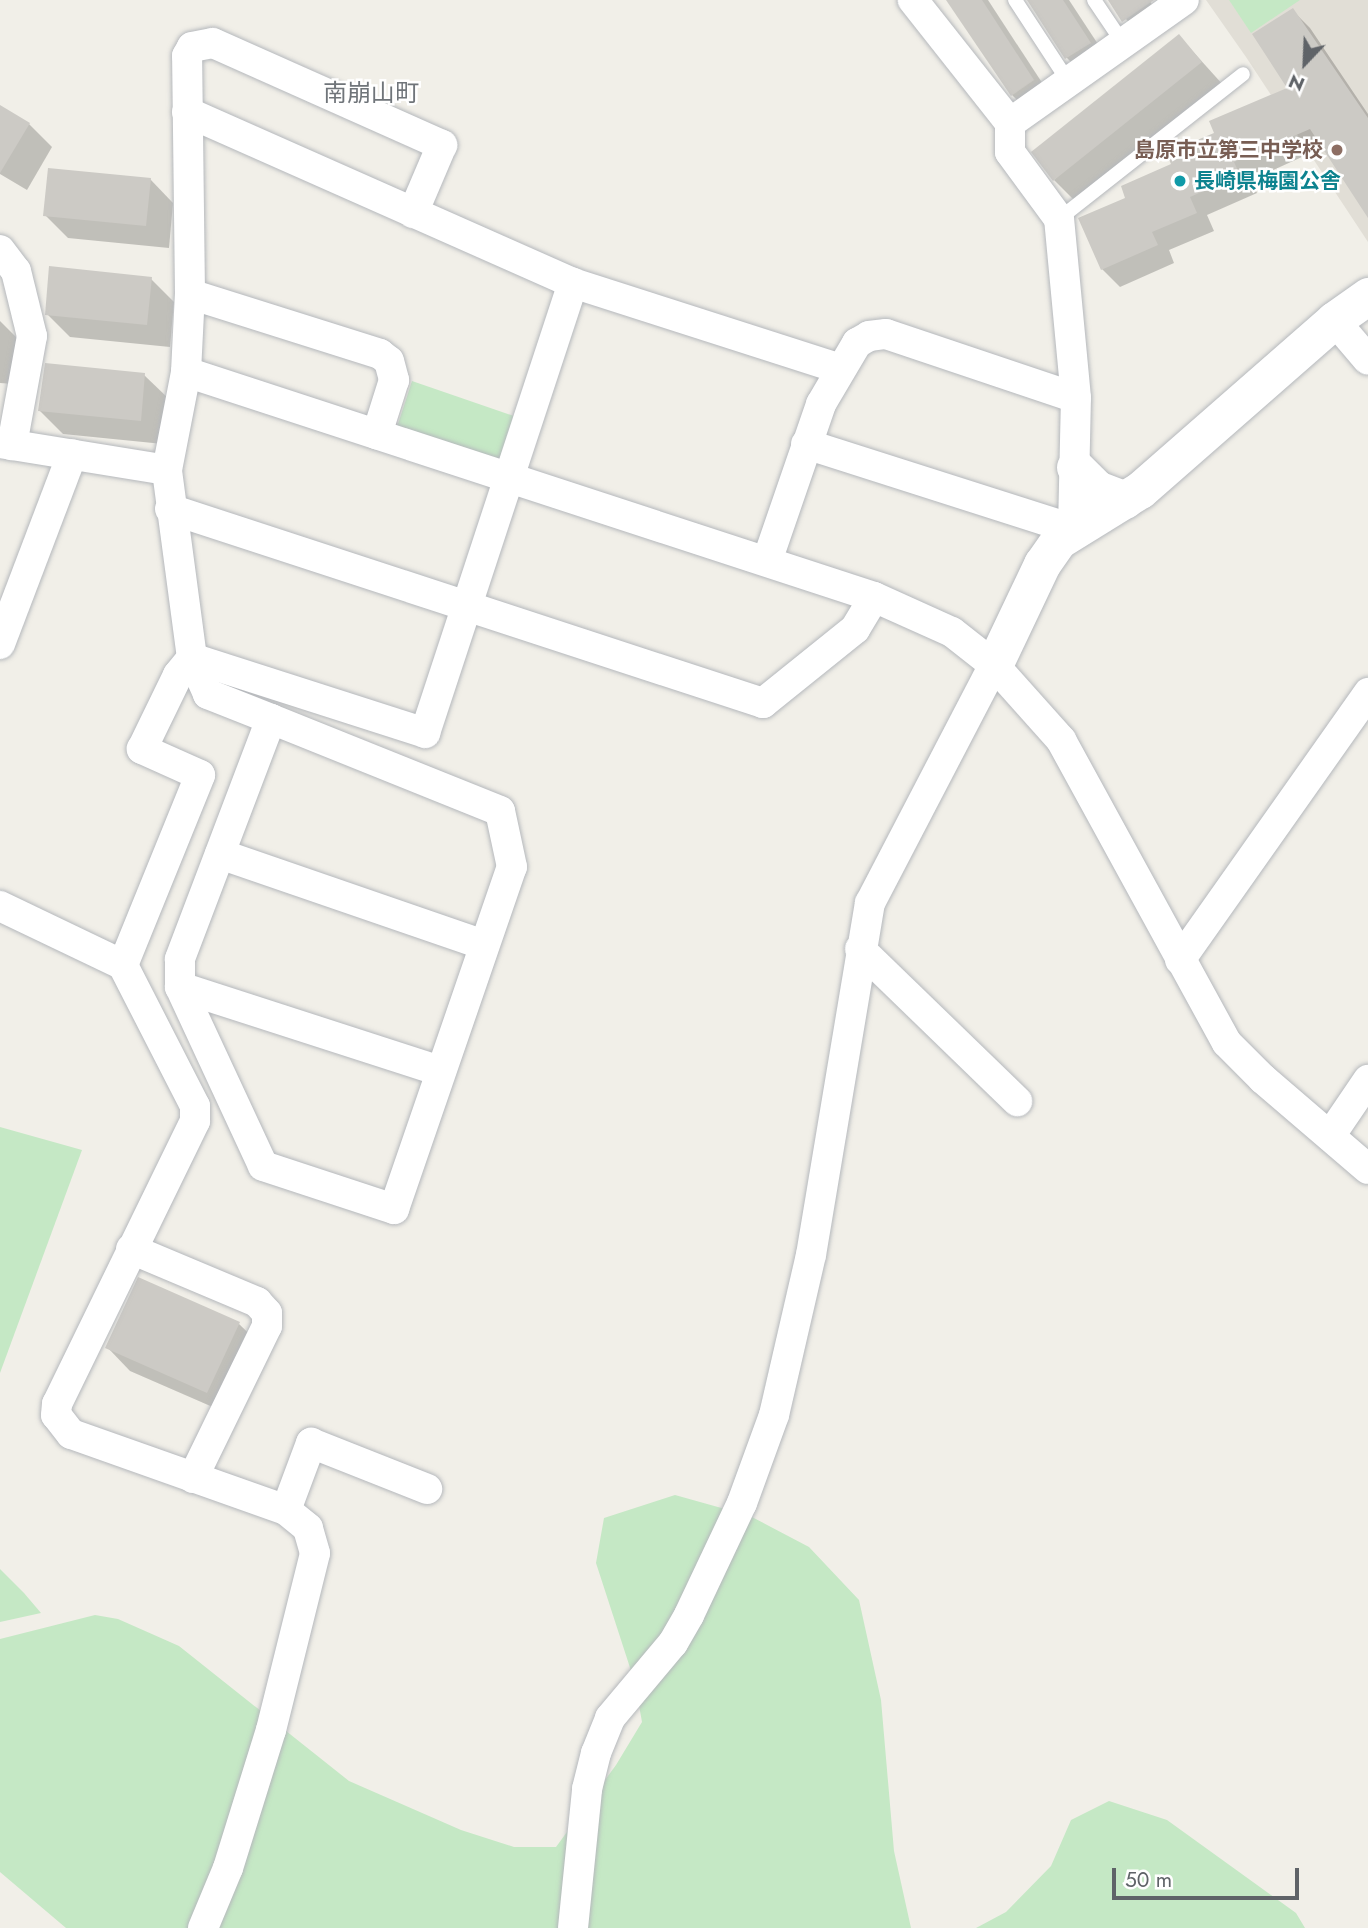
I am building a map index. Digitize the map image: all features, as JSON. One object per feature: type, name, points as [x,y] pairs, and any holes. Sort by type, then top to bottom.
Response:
[{"type":"street","points":[[913,0],[1010,122],[1010,152],[1059,219],[1076,398],[1073,529]]},
{"type":"street","points":[[1010,122],[1184,0]]},
{"type":"street","points":[[271,719],[180,959],[180,987],[263,1166],[394,1209],[512,867],[500,811],[271,719],[208,694],[192,658],[170,509],[167,470],[186,372],[190,294],[187,56],[201,43],[213,43],[442,145],[413,213]]},
{"type":"street","points":[[187,112],[573,283],[841,369]]},
{"type":"street","points":[[0,250],[16,271],[32,336],[6,444],[167,470]]},
{"type":"street","points":[[192,658],[425,733],[573,283]]},
{"type":"street","points":[[190,294],[380,354],[389,361],[394,380],[377,434]]},
{"type":"street","points":[[573,1928],[587,1789],[596,1753],[610,1718],[673,1643],[689,1615],[742,1503],[774,1415],[811,1255],[860,949],[870,903],[887,866],[994,665],[1050,551],[1073,529],[1125,500],[1334,320],[1368,296]]},
{"type":"street","points":[[1334,320],[1368,360]]},
{"type":"street","points":[[767,561],[806,444],[841,369],[857,343],[869,336],[886,334],[1076,398]]},
{"type":"street","points":[[186,372],[874,597],[952,632],[994,665],[1061,740],[1083,774],[1180,960],[1227,1043],[1368,1169]]},
{"type":"street","points":[[806,444],[1073,529]]},
{"type":"street","points":[[0,644],[72,454]]},
{"type":"street","points":[[1075,467],[1097,489],[1125,500]]},
{"type":"street","points":[[170,509],[763,703],[855,629],[874,597]]},
{"type":"street","points":[[123,965],[200,775],[142,749],[178,676],[192,658]]},
{"type":"street","points":[[1180,960],[1368,693]]},
{"type":"street","points":[[220,854],[484,945]]},
{"type":"street","points":[[0,906],[123,965],[195,1106],[195,1121],[57,1404],[56,1415],[71,1434],[286,1510],[308,1528],[315,1553],[271,1730],[228,1868],[202,1928]]},
{"type":"street","points":[[860,949],[1017,1101]]},
{"type":"street","points":[[180,987],[440,1071]]},
{"type":"street","points":[[1330,1136],[1368,1080]]},
{"type":"street","points":[[131,1249],[257,1302],[267,1312],[267,1326],[193,1478]]},
{"type":"street","points":[[286,1510],[311,1443],[426,1489]]},
{"type":"lane","points":[[1015,0],[1068,81]]},
{"type":"lane","points":[[1094,0],[1123,43]]},
{"type":"lane","points":[[1059,219],[1243,75]]},
{"type":"shaded area","name":"島原市立第三中学校","points":[[1206,0],[1368,0],[1368,242],[1246,57]]},
{"type":"green space","points":[[1229,0],[1300,0],[1251,33]]},
{"type":"green space","points":[[412,381],[514,416],[499,461],[397,427]]},
{"type":"green space","points":[[0,1127],[82,1150],[0,1373]]},
{"type":"green space","points":[[675,1495],[750,1516],[809,1547],[859,1600],[881,1700],[894,1851],[911,1928],[66,1928],[0,1872],[0,1639],[95,1615],[118,1619],[179,1646],[349,1781],[461,1830],[514,1847],[556,1847],[616,1765],[642,1722],[635,1683],[596,1563],[604,1518]]},
{"type":"green space","points":[[0,1569],[24,1593],[41,1613],[0,1622]]},
{"type":"green space","points":[[1109,1801],[1167,1820],[1296,1913],[1305,1928],[976,1928],[1006,1912],[1051,1866],[1071,1820]]},
{"type":"building","points":[[946,0],[982,0],[1034,80],[1011,96]]},
{"type":"building","points":[[1027,0],[1063,0],[1091,43],[1065,59]]},
{"type":"building","points":[[1108,0],[1154,0],[1122,22]]},
{"type":"building","points":[[1293,8],[1368,118],[1368,218],[1310,129],[1234,162],[1240,175],[1190,197],[1197,213],[1152,232],[1158,245],[1101,270],[1078,218],[1125,198],[1121,186],[1171,164],[1166,153],[1214,133],[1209,121],[1287,88],[1252,34]]},
{"type":"building","points":[[1179,34],[1202,62],[1053,181],[1031,152]]},
{"type":"building","points":[[0,105],[30,123],[0,173]]},
{"type":"building","points":[[48,168],[151,178],[146,226],[43,216]]},
{"type":"building","points":[[49,266],[152,277],[147,325],[45,315]]},
{"type":"building","points":[[45,363],[145,373],[141,421],[38,411]]},
{"type":"building","points":[[138,1277],[240,1322],[207,1393],[105,1348]]},
{"type":"place","name":"島原市立第三中学校","points":[[1337,150]]},
{"type":"place","name":"長崎県梅園公舎","points":[[1180,181]]},
{"type":"district","name":"南崩山町","points":[[371,93]]}]
